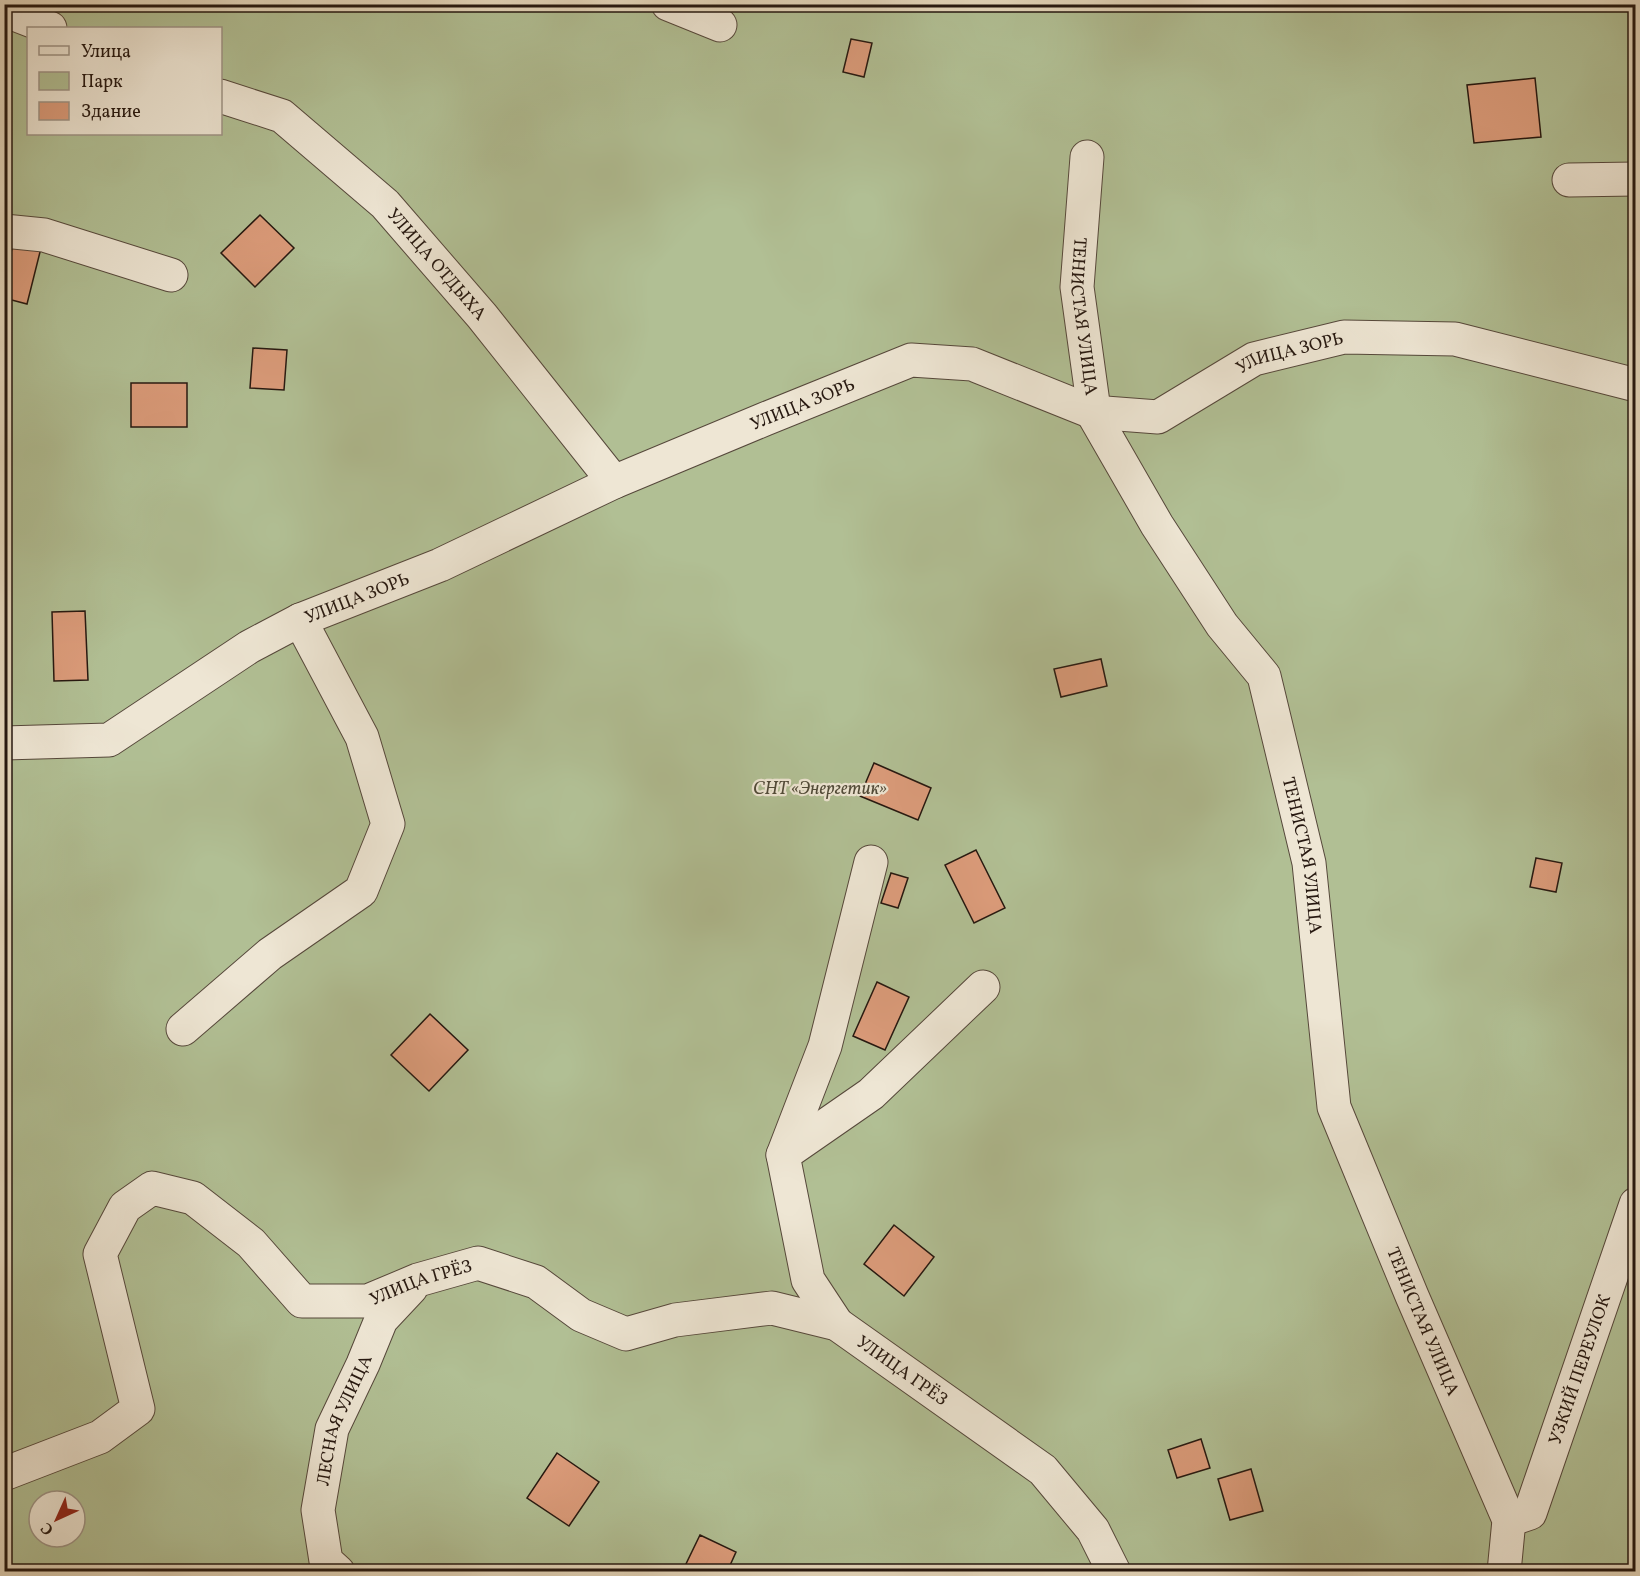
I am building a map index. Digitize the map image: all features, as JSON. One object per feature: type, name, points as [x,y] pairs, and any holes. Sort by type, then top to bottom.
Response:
[{"type":"street","points":[[668,4],[720,25]]},
{"type":"street","points":[[4,10],[47,27]]},
{"type":"street","name":"УЛИЦА ОТДЫХА","points":[[222,97],[282,116],[385,204],[482,316],[614,482]]},
{"type":"street","name":"ТЕНИСТАЯ УЛИЦА","points":[[1087,157],[1077,287],[1093,403],[1092,412],[1157,525],[1222,624],[1264,676],[1309,863],[1334,1107],[1412,1296],[1509,1520],[1504,1572]]},
{"type":"street","points":[[1569,180],[1635,179]]},
{"type":"street","points":[[4,231],[44,236],[171,275]]},
{"type":"street","name":"УЛИЦА ЗОРЬ","points":[[4,743],[109,740],[249,647],[300,620],[440,565],[614,482],[765,418],[911,360],[972,364],[1092,412],[1158,417],[1254,359],[1344,337],[1455,339],[1635,385]]},
{"type":"street","points":[[183,1029],[270,954],[362,891],[388,824],[362,737],[300,620]]},
{"type":"street","points":[[837,1324],[808,1280],[783,1155],[825,1046],[871,862]]},
{"type":"street","points":[[783,1155],[871,1094],[983,987]]},
{"type":"street","name":"УЛИЦА ГРЁЗ","points":[[4,1474],[99,1437],[138,1409],[100,1254],[125,1207],[152,1188],[193,1198],[251,1243],[302,1301],[368,1300],[418,1280],[478,1263],[536,1282],[580,1315],[626,1334],[675,1320],[772,1308],[837,1324],[1043,1470],[1093,1530],[1114,1572]]},
{"type":"street","name":"УЗКИЙ ПЕРЕУЛОК","points":[[1509,1520],[1530,1513],[1635,1204]]},
{"type":"street","name":"ЛЕСНАЯ УЛИЦА","points":[[338,1572],[326,1561],[318,1510],[332,1429],[381,1320],[418,1280]]},
{"type":"green space","name":"СНТ «Энергетик»","points":[[5,5],[1635,5],[1635,1571],[5,1571]]},
{"type":"building","points":[[851,39],[872,43],[864,77],[843,72]]},
{"type":"building","points":[[1535,78],[1541,137],[1474,143],[1467,85]]},
{"type":"building","points":[[260,215],[294,248],[255,287],[221,253]]},
{"type":"building","points":[[14,241],[41,248],[27,304],[4,298],[4,279]]},
{"type":"building","points":[[253,348],[287,350],[284,390],[250,388]]},
{"type":"building","points":[[131,383],[187,383],[187,427],[131,427]]},
{"type":"building","points":[[85,611],[88,680],[54,681],[52,612]]},
{"type":"building","points":[[1101,659],[1107,686],[1061,697],[1054,669]]},
{"type":"building","points":[[874,763],[931,788],[918,820],[860,796]]},
{"type":"building","points":[[976,850],[1005,908],[974,923],[945,865]]},
{"type":"building","points":[[1536,858],[1562,863],[1556,892],[1530,887]]},
{"type":"building","points":[[891,873],[908,878],[898,908],[881,903]]},
{"type":"building","points":[[877,982],[909,997],[885,1050],[853,1036]]},
{"type":"building","points":[[430,1014],[468,1050],[429,1091],[391,1055]]},
{"type":"building","points":[[894,1225],[934,1257],[904,1296],[864,1264]]},
{"type":"building","points":[[1201,1439],[1210,1468],[1177,1478],[1168,1450]]},
{"type":"building","points":[[557,1453],[599,1482],[569,1526],[527,1498]]},
{"type":"building","points":[[1251,1469],[1263,1511],[1230,1520],[1218,1479]]},
{"type":"building","points":[[700,1535],[736,1552],[727,1572],[698,1572],[685,1566]]}]
